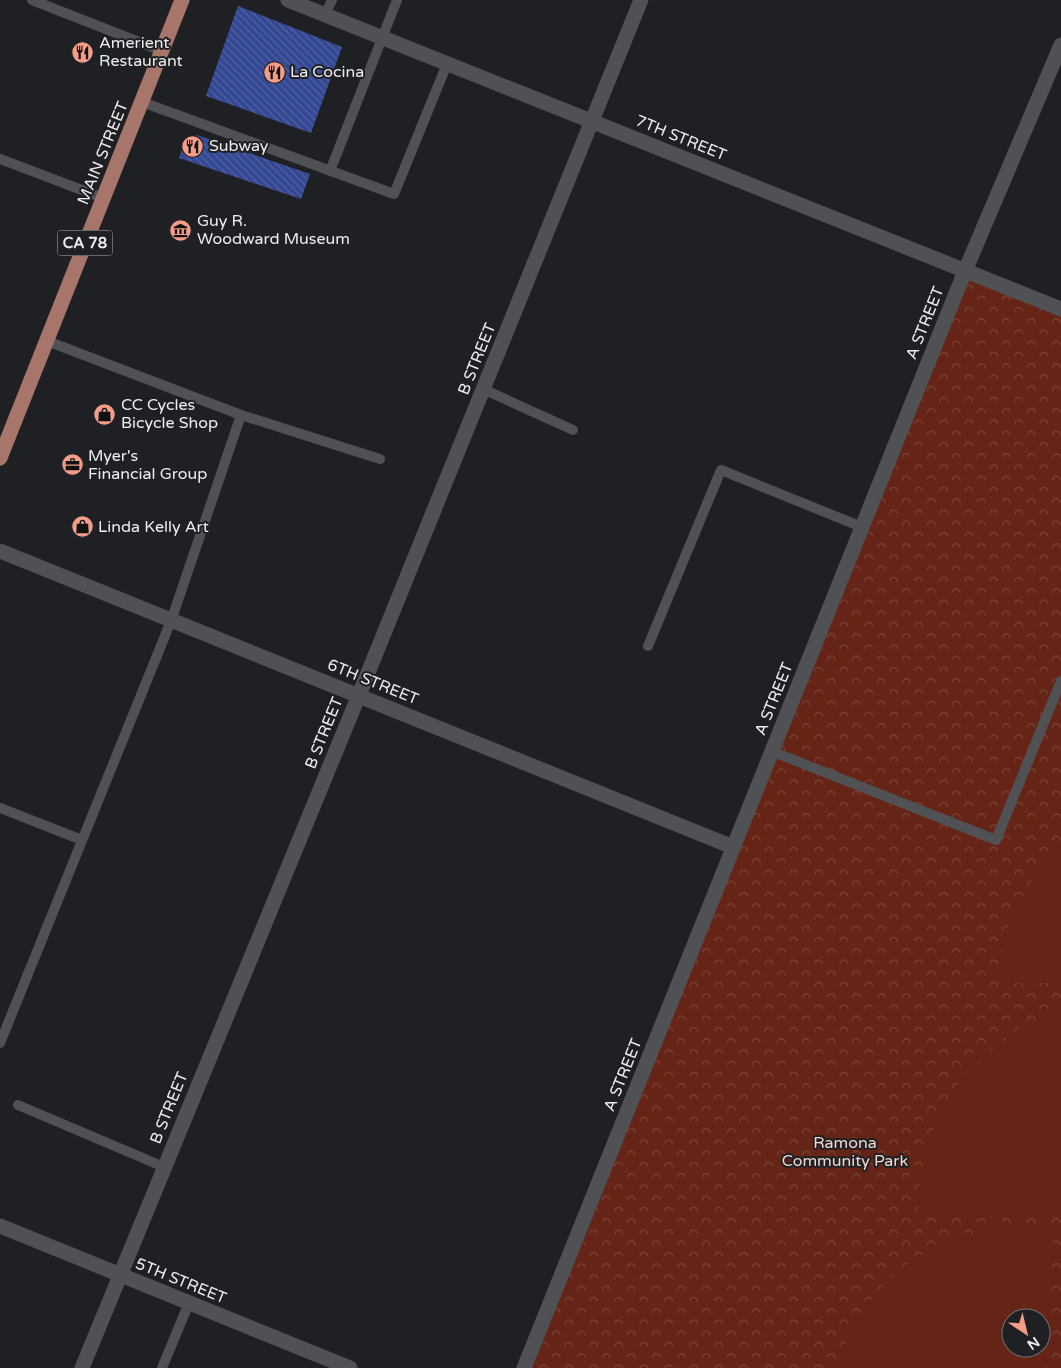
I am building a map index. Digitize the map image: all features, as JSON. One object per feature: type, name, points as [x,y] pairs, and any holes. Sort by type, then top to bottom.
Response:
[{"type":"main road","name":"MAIN STREET","points":[[0,458],[182,0]]},
{"type":"street","name":"7TH STREET","points":[[288,0],[1061,310]]},
{"type":"street","name":"B STREET","points":[[82,1368],[484,389],[641,0]]},
{"type":"street","name":"A STREET","points":[[524,1368],[965,271],[1061,45]]},
{"type":"street","name":"6TH STREET","points":[[0,551],[733,848]]},
{"type":"street","name":"5TH STREET","points":[[0,1226],[350,1368]]},
{"type":"lane","points":[[32,0],[162,50]]},
{"type":"lane","points":[[325,15],[332,0]]},
{"type":"lane","points":[[330,171],[397,0]]},
{"type":"lane","points":[[142,102],[394,194],[447,64]]},
{"type":"lane","points":[[0,159],[103,198]]},
{"type":"lane","points":[[47,341],[241,415],[380,458]]},
{"type":"lane","points":[[484,389],[573,430]]},
{"type":"lane","points":[[0,1043],[171,621],[241,415]]},
{"type":"lane","points":[[648,646],[721,470],[862,527]]},
{"type":"lane","points":[[772,751],[996,840],[1061,681]]},
{"type":"lane","points":[[0,808],[82,840]]},
{"type":"lane","points":[[18,1105],[164,1167]]},
{"type":"lane","points":[[162,1368],[189,1303]]},
{"type":"green space","name":"Ramona Community Park","points":[[965,271],[1061,310],[1061,1368],[525,1368]]},
{"type":"green space","points":[[1061,845],[1061,983],[998,983],[1005,937],[1020,900],[1044,862]]},
{"type":"green space","points":[[1061,1013],[1061,1217],[918,1217],[920,1176],[937,1117],[965,1074],[1021,1026]]},
{"type":"green space","points":[[1054,1226],[1050,1308],[1001,1308],[1001,1358],[1047,1358],[1047,1368],[837,1368],[854,1321],[895,1272],[939,1244],[994,1227]]},
{"type":"building","name":"La Cocina","points":[[238,6],[342,47],[311,133],[206,96]]},
{"type":"building","points":[[197,135],[310,174],[301,199],[179,158],[184,143]]},
{"type":"place","name":"Amerient Restaurant","points":[[83,52]]},
{"type":"place","name":"La Cocina","points":[[274,72]]},
{"type":"place","name":"Subway","points":[[193,146]]},
{"type":"place","name":"Guy R. Woodward Museum","points":[[181,230]]},
{"type":"place","name":"CC Cycles Bicycle Shop","points":[[105,414]]},
{"type":"place","name":"Myer's Financial Group","points":[[72,465]]},
{"type":"place","name":"Linda Kelly Art","points":[[82,527]]}]
